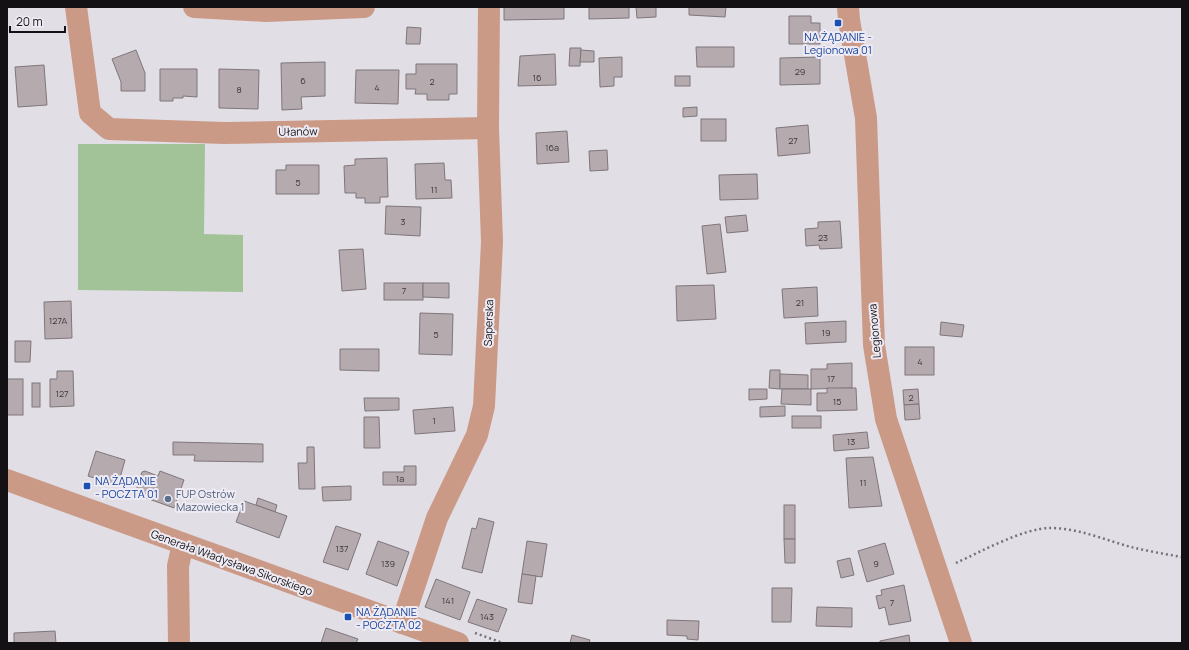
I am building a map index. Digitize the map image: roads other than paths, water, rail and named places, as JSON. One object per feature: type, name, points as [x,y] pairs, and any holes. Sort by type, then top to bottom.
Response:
[{"type":"street","name":"Ułanów","points":[[76,7],[90,113],[109,129],[224,132],[488,128]]},
{"type":"street","points":[[194,7],[266,11],[364,7]]},
{"type":"street","name":"Saperska","points":[[402,623],[437,518],[476,435],[484,406],[492,242],[488,128],[489,7]]},
{"type":"street","name":"Legionowa","points":[[848,7],[866,118],[874,345],[886,419],[962,643]]},
{"type":"street","name":"Generała Władysława Sikorskiego","points":[[7,480],[458,643]]},
{"type":"street","points":[[179,643],[178,566],[183,544]]},
{"type":"place","name":"NA ŻĄDANIE - Legionowa 01","points":[[838,23]]},
{"type":"place","name":"NA ŻĄDANIE - POCZTA 01","points":[[87,486]]},
{"type":"place","name":"FUP Ostrów Mazowiecka 1","points":[[168,499]]},
{"type":"place","name":"NA ŻĄDANIE - POCZTA 02","points":[[348,617]]}]
